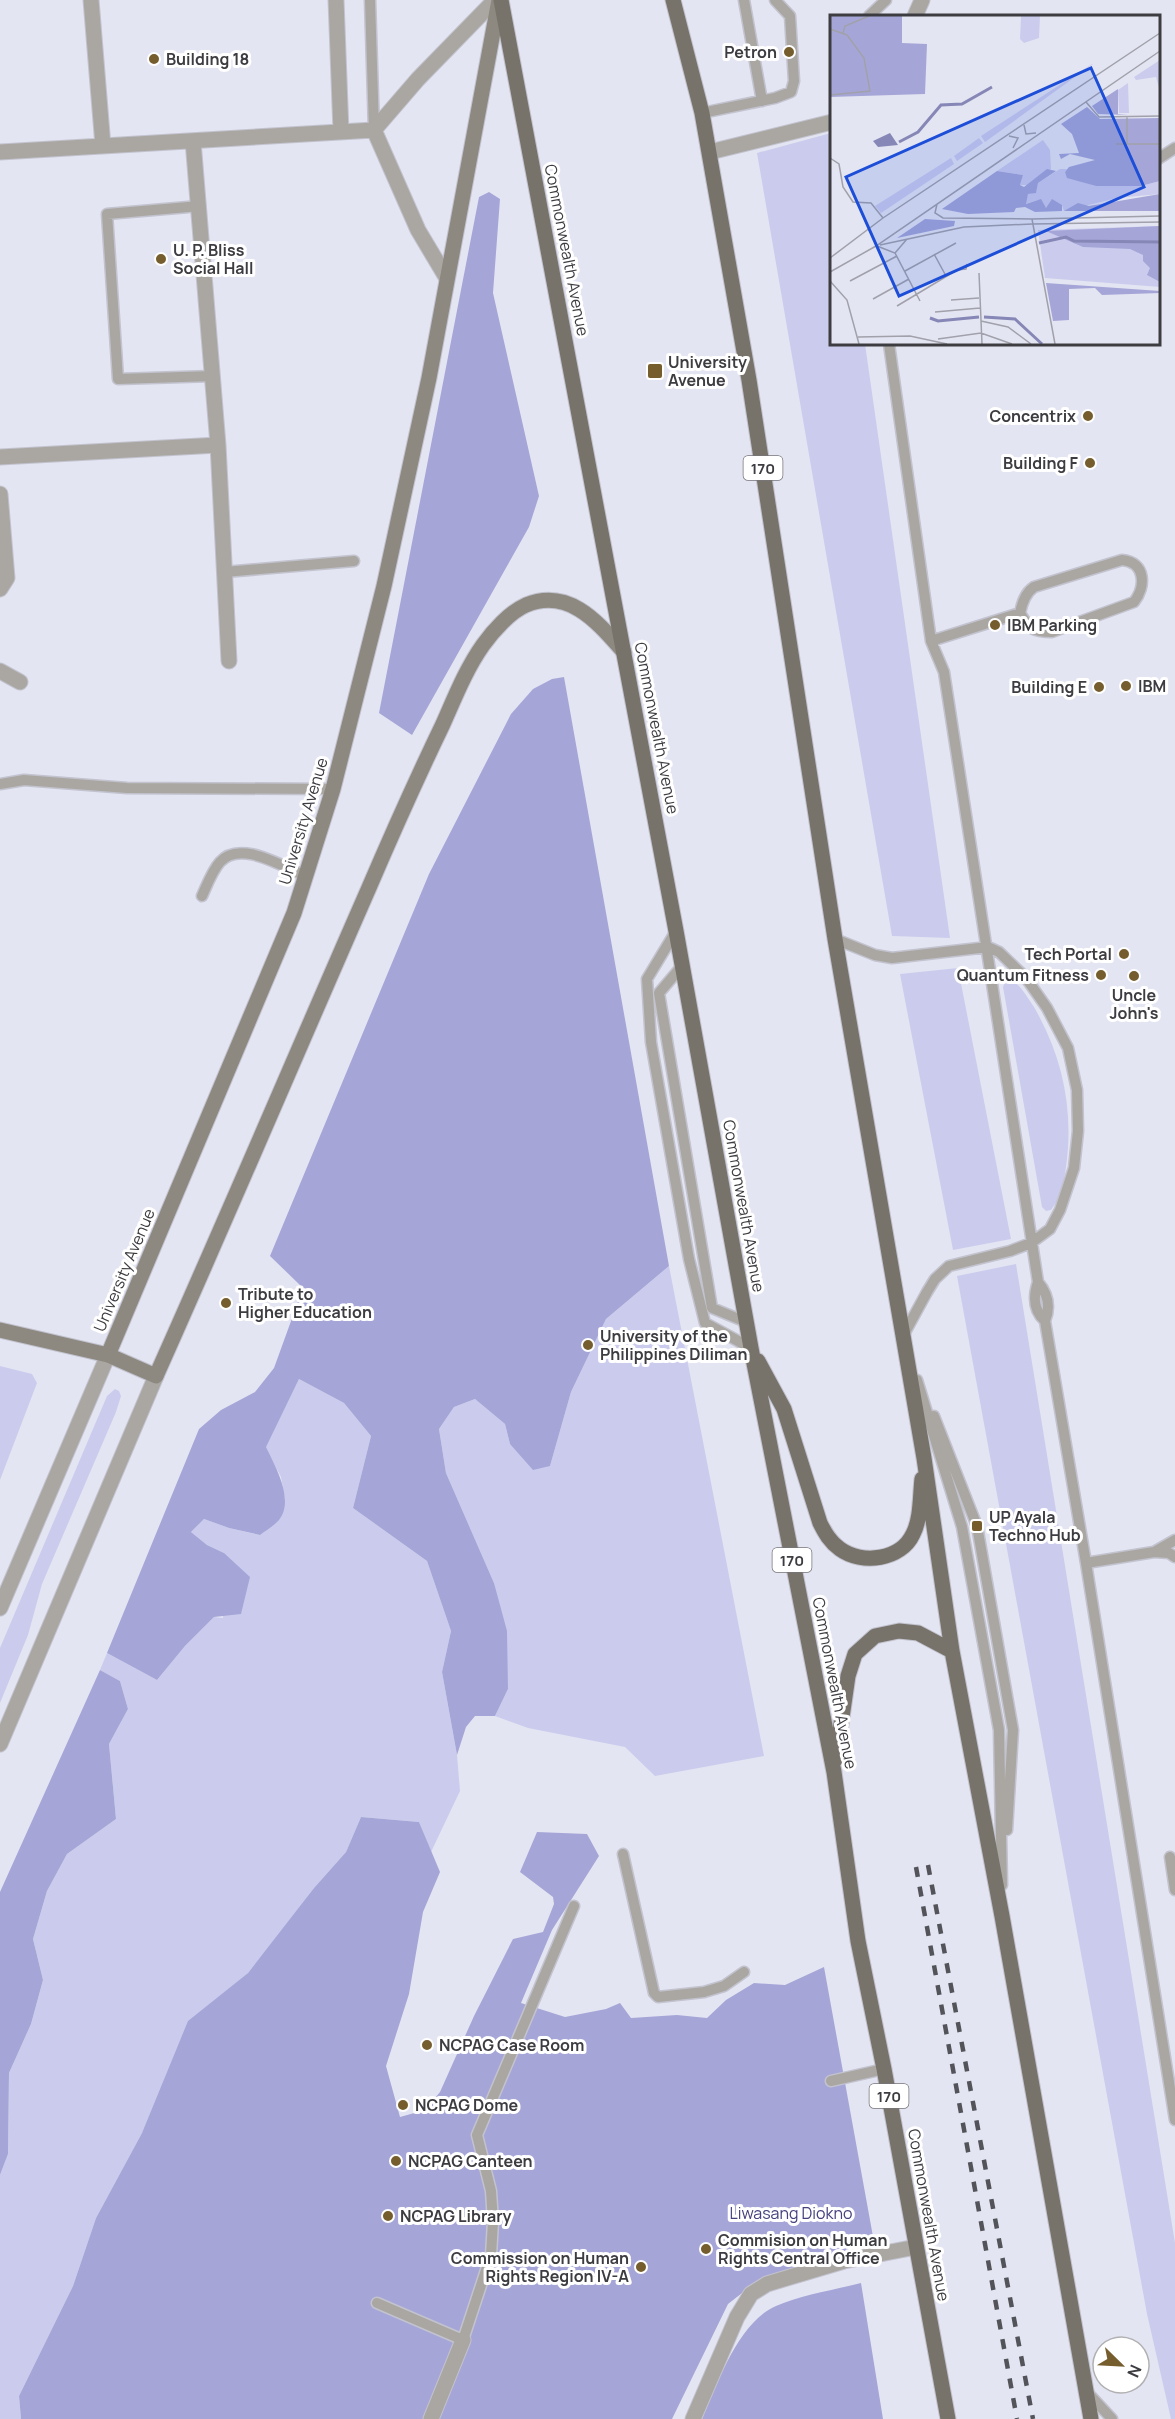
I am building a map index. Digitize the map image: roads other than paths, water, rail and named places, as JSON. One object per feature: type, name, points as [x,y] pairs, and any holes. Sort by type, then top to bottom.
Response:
[{"type":"main road","name":"University Avenue","points":[[108,1355],[294,914],[333,789],[384,586],[429,378],[498,0]]},
{"type":"main road","name":"Commonwealth Avenue","points":[[498,0],[624,652],[746,1323],[834,1772],[858,1941],[884,2069],[948,2419]]},
{"type":"main road","name":"170","points":[[678,2],[710,152],[749,380],[836,939],[924,1458],[952,1652],[1002,1916],[1091,2419]]},
{"type":"main road","points":[[0,1330],[108,1355],[156,1376],[387,846],[459,689],[483,644],[513,614],[526,605],[553,601],[582,609],[624,652]]},
{"type":"main road","points":[[751,1348],[784,1409],[820,1523],[829,1540],[840,1549],[852,1555],[874,1558],[894,1553],[906,1546],[914,1534],[917,1520],[924,1458]]},
{"type":"main road","points":[[834,1772],[848,1676],[855,1654],[874,1636],[898,1631],[918,1633],[952,1652]]},
{"type":"street","points":[[92,0],[103,146]]},
{"type":"street","points":[[336,0],[341,132]]},
{"type":"street","points":[[0,152],[374,130],[418,79],[498,0]]},
{"type":"street","points":[[915,15],[922,0]]},
{"type":"street","points":[[710,152],[830,122]]},
{"type":"street","points":[[374,130],[418,230],[446,277]]},
{"type":"street","points":[[193,141],[218,445],[229,660]]},
{"type":"street","points":[[0,457],[218,445]]},
{"type":"street","points":[[0,495],[7,578],[0,589]]},
{"type":"street","points":[[0,671],[21,682]]},
{"type":"street","name":"University Avenue","points":[[0,1608],[108,1355]]},
{"type":"street","points":[[0,1744],[156,1376]]},
{"type":"street","points":[[693,2419],[737,2317],[751,2294],[767,2284],[844,2261],[916,2247]]},
{"type":"street","points":[[430,2419],[463,2340]]},
{"type":"lane","points":[[370,0],[374,130]]},
{"type":"lane","points":[[744,0],[762,100]]},
{"type":"lane","points":[[702,112],[775,98],[790,92],[795,81],[790,16],[775,0]]},
{"type":"lane","points":[[870,15],[886,0]]},
{"type":"lane","points":[[1160,158],[1175,148]]},
{"type":"lane","points":[[200,206],[107,214],[118,380],[213,376]]},
{"type":"lane","points":[[889,345],[931,641],[944,672],[988,947],[1031,1243],[1038,1282],[1046,1292],[1049,1311],[1045,1321],[1175,2120]]},
{"type":"lane","points":[[1122,560],[1129,561],[1138,568],[1144,581],[1142,593],[1134,602],[1052,632],[1040,632],[1028,627],[1020,614],[1022,602],[1029,590],[1034,587],[1122,560]]},
{"type":"lane","points":[[225,573],[354,561]]},
{"type":"lane","points":[[931,641],[1020,614]]},
{"type":"lane","points":[[2,784],[24,780],[127,788],[333,789]]},
{"type":"lane","points":[[202,896],[220,862],[233,852],[248,852],[306,876]]},
{"type":"lane","points":[[676,931],[646,979],[651,1042],[689,1259],[705,1323],[751,1348]]},
{"type":"lane","points":[[836,939],[875,955],[892,958],[988,947],[999,952],[1026,978],[1047,1008],[1068,1048],[1077,1090],[1078,1131],[1069,1185],[1050,1229],[1031,1243],[1010,1251],[949,1266],[935,1279],[903,1335],[977,1526],[1012,1726],[1002,1916]]},
{"type":"lane","points":[[682,966],[659,993],[712,1308],[746,1323]]},
{"type":"lane","points":[[1154,1552],[1175,1540]]},
{"type":"lane","points":[[1086,1563],[1154,1552],[1169,1553],[1175,1557]]},
{"type":"lane","points":[[623,1854],[654,1993],[658,1997],[704,1992],[724,1986],[744,1972]]},
{"type":"lane","points":[[1170,1857],[1175,1890]]},
{"type":"lane","points":[[377,2303],[463,2340],[491,2255],[493,2222],[491,2190],[477,2135],[574,1906]]},
{"type":"lane","points":[[831,2081],[884,2069]]},
{"type":"lane","points":[[1086,2391],[1112,2419]]},
{"type":"railway","points":[[928,1865],[1033,2419]]},
{"type":"railway","points":[[916,1867],[1017,2419]]},
{"type":"place","name":"Petron","points":[[789,52]]},
{"type":"place","name":"Building 18","points":[[154,59]]},
{"type":"place","name":"U. P. Bliss Social Hall","points":[[161,259]]},
{"type":"place","name":"University Avenue","points":[[655,371]]},
{"type":"place","name":"Concentrix","points":[[1088,416]]},
{"type":"place","name":"Building F","points":[[1090,463]]},
{"type":"place","name":"IBM Parking","points":[[995,625]]},
{"type":"place","name":"IBM","points":[[1126,686]]},
{"type":"place","name":"Building E","points":[[1099,687]]},
{"type":"place","name":"Tech Portal","points":[[1124,954]]},
{"type":"place","name":"Quantum Fitness","points":[[1101,975]]},
{"type":"place","name":"Uncle John's","points":[[1134,976]]},
{"type":"place","name":"Tribute to Higher Education","points":[[226,1303]]},
{"type":"place","name":"University of the Philippines Diliman","points":[[588,1345]]},
{"type":"place","name":"UP Ayala Techno Hub","points":[[977,1526]]},
{"type":"place","name":"NCPAG Case Room","points":[[427,2045]]},
{"type":"place","name":"NCPAG Dome","points":[[403,2105]]},
{"type":"place","name":"NCPAG Canteen","points":[[396,2161]]},
{"type":"place","name":"NCPAG Library","points":[[388,2216]]},
{"type":"place","name":"Commision on Human Rights Central Office","points":[[706,2249]]},
{"type":"place","name":"Commission on Human Rights Region IV-A","points":[[641,2267]]},
{"type":"park label","name":"Liwasang Diokno","points":[[791,2213]]}]
